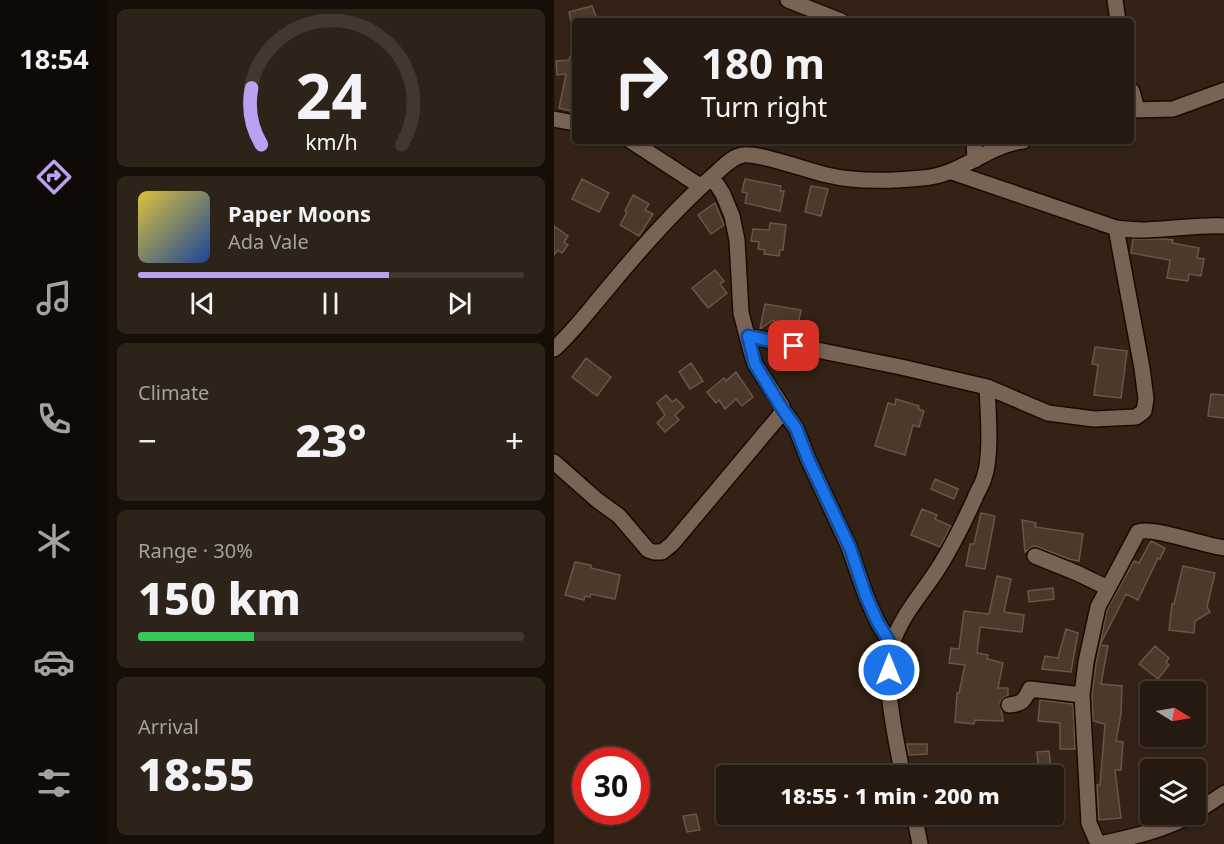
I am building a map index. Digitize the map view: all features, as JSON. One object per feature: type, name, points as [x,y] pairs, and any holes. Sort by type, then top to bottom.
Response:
[{"type":"street","points":[[788,0],[833,18]]},
{"type":"street","points":[[1115,0],[1118,18]]},
{"type":"street","points":[[1134,110],[1173,109],[1224,90]]},
{"type":"street","points":[[554,120],[572,123]]},
{"type":"street","points":[[637,144],[706,181],[723,194],[732,216],[737,240],[741,313],[755,364],[796,428],[850,548],[877,621],[892,646]]},
{"type":"street","points":[[974,144],[975,160]]},
{"type":"street","points":[[554,349],[569,335],[645,244],[706,181],[727,162],[743,154],[829,176],[924,178],[952,172],[997,148],[1012,144]]},
{"type":"street","points":[[952,172],[1116,228],[1128,230],[1196,225],[1224,226]]},
{"type":"street","points":[[748,336],[987,387],[1049,413],[1094,418],[1136,417],[1144,411],[1146,399],[1116,228]]},
{"type":"street","points":[[901,765],[890,694],[889,670],[892,646],[908,610],[940,567],[954,542],[985,477],[989,420],[987,387]]},
{"type":"street","points":[[554,462],[619,516],[648,550],[662,552],[681,534],[736,466],[773,425],[783,410]]},
{"type":"street","points":[[1168,825],[1099,844],[1089,823],[1082,695],[1086,662],[1098,608],[1138,532],[1144,530],[1224,548]]},
{"type":"street","points":[[1035,556],[1108,588]]},
{"type":"street","points":[[1009,705],[1020,704],[1030,689],[1036,688],[1082,695]]},
{"type":"street","points":[[1206,805],[1224,793]]},
{"type":"street","points":[[916,825],[920,844]]},
{"type":"building","points":[[592,6],[597,18],[572,18],[571,21],[569,12]]},
{"type":"building","points":[[572,56],[571,111],[559,108],[566,74],[557,75],[556,61],[569,60]]},
{"type":"building","points":[[582,179],[609,193],[599,212],[572,199]]},
{"type":"building","points":[[745,179],[781,186],[780,191],[784,191],[780,211],[745,203],[747,193],[742,192]]},
{"type":"building","points":[[811,186],[828,189],[821,216],[805,212]]},
{"type":"building","points":[[633,195],[649,204],[645,210],[653,214],[639,236],[620,225]]},
{"type":"building","points":[[715,203],[724,225],[711,234],[698,215]]},
{"type":"building","points":[[770,223],[786,225],[783,250],[780,250],[779,256],[764,254],[765,250],[758,249],[759,242],[751,241],[753,229],[769,230]]},
{"type":"building","points":[[554,226],[568,236],[564,242],[568,245],[562,253],[558,250],[554,255]]},
{"type":"building","points":[[1133,239],[1173,240],[1172,243],[1199,248],[1197,258],[1204,259],[1201,276],[1189,274],[1188,281],[1167,278],[1170,260],[1131,253]]},
{"type":"building","points":[[715,270],[724,281],[720,284],[727,293],[708,308],[692,288]]},
{"type":"building","points":[[765,304],[801,310],[796,334],[781,331],[773,320],[760,329]]},
{"type":"building","points":[[1095,347],[1127,351],[1121,398],[1094,395],[1098,365],[1092,364]]},
{"type":"building","points":[[586,358],[611,377],[597,396],[572,377]]},
{"type":"building","points":[[691,363],[703,381],[690,389],[679,372]]},
{"type":"building","points":[[736,372],[753,397],[742,406],[736,399],[725,409],[719,400],[716,403],[707,392],[724,378],[726,381]]},
{"type":"building","points":[[1211,394],[1225,395],[1225,418],[1208,416]]},
{"type":"building","points":[[666,395],[672,402],[676,399],[684,407],[675,415],[679,420],[665,432],[657,423],[665,415],[657,403]]},
{"type":"building","points":[[896,399],[919,406],[918,409],[924,411],[919,427],[913,425],[905,455],[875,446],[888,403],[895,405]]},
{"type":"building","points":[[935,479],[958,489],[954,499],[931,489]]},
{"type":"building","points":[[922,509],[937,515],[935,519],[951,526],[940,547],[911,535]]},
{"type":"building","points":[[981,513],[995,516],[985,569],[966,566],[970,544],[974,544]]},
{"type":"building","points":[[1022,520],[1036,523],[1035,527],[1083,534],[1079,561],[1033,546],[1025,552]]},
{"type":"building","points":[[1151,541],[1165,548],[1160,559],[1158,558],[1138,600],[1126,594],[1100,645],[1108,646],[1101,684],[1122,686],[1121,714],[1116,741],[1123,742],[1121,770],[1115,770],[1121,818],[1099,820],[1097,785],[1100,785],[1105,724],[1093,721],[1092,695],[1096,664],[1107,610],[1134,561],[1139,563]]},
{"type":"building","points":[[575,562],[620,575],[615,599],[591,594],[590,597],[585,596],[584,600],[565,595]]},
{"type":"building","points":[[1183,566],[1215,573],[1207,607],[1210,612],[1195,621],[1194,633],[1169,630],[1172,604],[1174,604]]},
{"type":"building","points":[[997,576],[1011,579],[1004,612],[1024,615],[1022,632],[980,627],[977,653],[988,655],[987,659],[1003,663],[998,688],[1008,688],[1008,695],[1000,702],[1003,721],[975,720],[974,724],[955,722],[957,693],[959,693],[965,665],[949,663],[951,648],[959,649],[964,611],[989,614]]},
{"type":"building","points":[[1053,588],[1054,599],[1029,602],[1028,591]]},
{"type":"building","points":[[1066,629],[1078,633],[1071,672],[1042,669],[1045,656],[1058,658]]},
{"type":"building","points":[[1155,646],[1169,658],[1166,662],[1169,665],[1158,679],[1139,664]]},
{"type":"building","points":[[1040,700],[1073,704],[1075,749],[1060,749],[1060,723],[1038,721]]},
{"type":"building","points":[[907,744],[927,744],[927,754],[909,755]]},
{"type":"building","points":[[1049,751],[1051,765],[1038,765],[1037,752]]},
{"type":"building","points":[[696,814],[700,830],[687,832],[683,816]]},
{"type":"route","points":[[794,346],[748,336],[755,364],[796,428],[850,548],[857,574],[877,621],[892,646],[889,670]]}]
